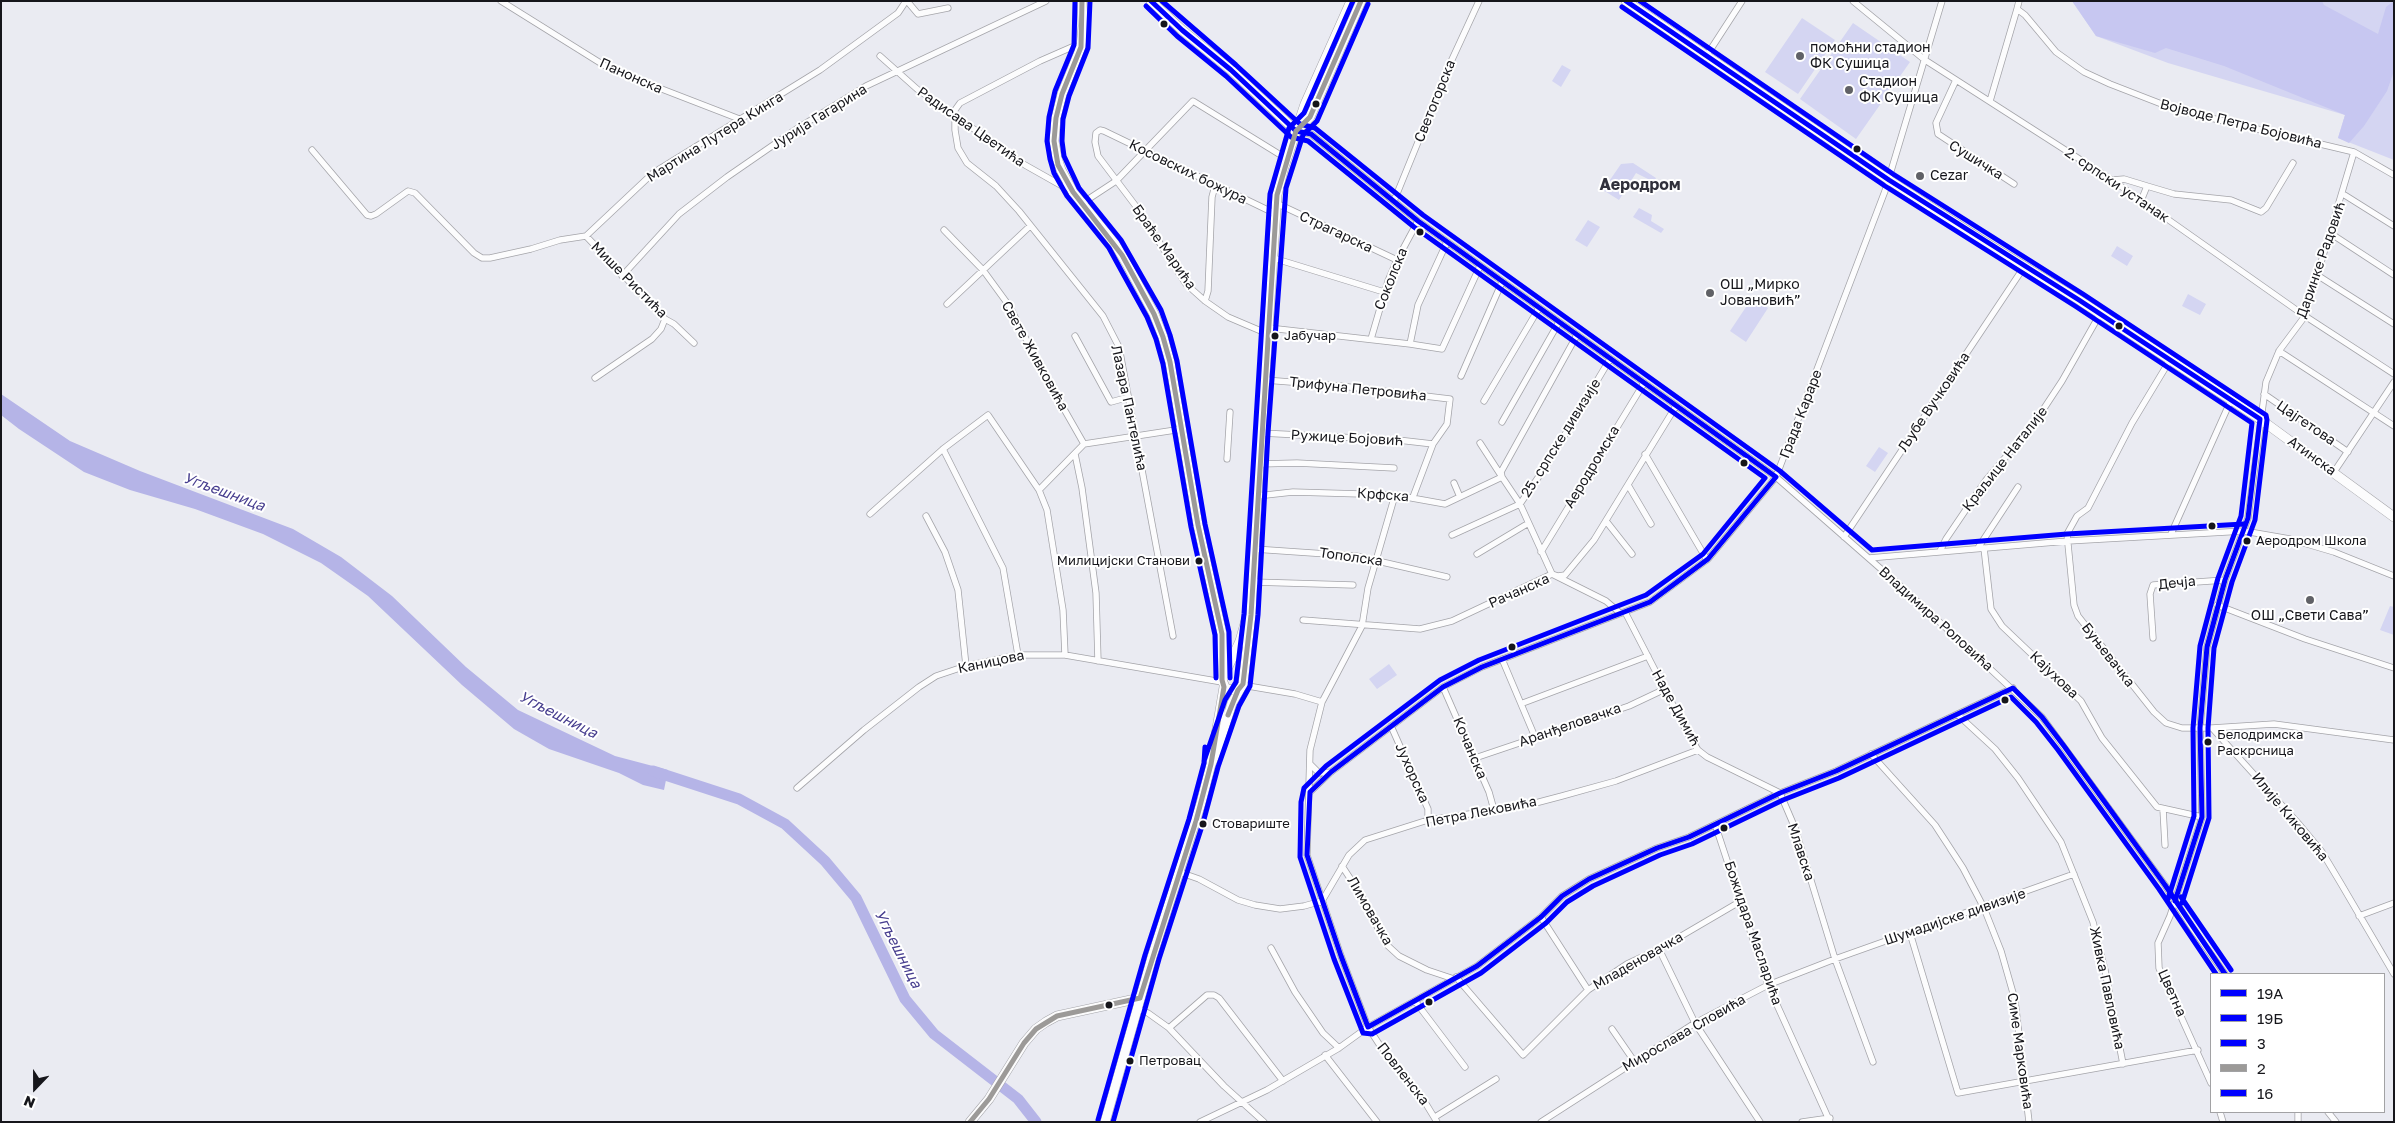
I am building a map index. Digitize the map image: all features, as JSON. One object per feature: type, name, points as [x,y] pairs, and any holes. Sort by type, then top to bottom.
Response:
[{"type":"street","name":"Панонска","points":[[501,1],[610,69],[742,120]]},
{"type":"street","name":"Мартина Лутера Кинга","points":[[586,236],[653,173],[742,120],[856,44],[898,13],[906,1]]},
{"type":"street","points":[[906,1],[918,14],[948,8]]},
{"type":"street","name":"Јурија Гагарина","points":[[622,276],[680,214],[727,177],[798,128],[866,86],[1046,1]]},
{"type":"street","points":[[1082,1],[1084,22],[1081,47],[1060,99],[1055,125],[1054,141],[1058,165],[1069,187],[1122,255],[1154,314],[1167,348],[1198,525],[1222,634],[1224,680],[1210,764],[1196,821],[1140,998],[1105,1122]]},
{"type":"street","name":"Владимира Роловића","points":[[1151,1],[1182,30],[1231,70],[1296,131],[1310,134],[1446,242],[1776,478],[1869,558],[2013,688],[2042,717],[2175,901],[2224,973]]},
{"type":"street","points":[[1210,764],[1217,751],[1241,685],[1251,615],[1276,203],[1296,131],[1351,1]]},
{"type":"street","points":[[1296,131],[1310,117],[1361,1]]},
{"type":"street","name":"Светогорска","points":[[1394,201],[1449,66],[1479,1]]},
{"type":"street","name":"Атинска","points":[[1626,1],[1889,180],[2100,314],[2260,419],[2394,517]]},
{"type":"street","points":[[1707,55],[1742,1]]},
{"type":"street","name":"2. српски устанак","points":[[1853,1],[1925,60],[2112,180],[2305,316],[2394,374]]},
{"type":"street","name":"Града Караре","points":[[1310,792],[1331,772],[1443,687],[1502,659],[1650,602],[1707,560],[1776,478],[1869,237],[1889,180],[1942,1]]},
{"type":"street","points":[[1990,101],[2019,1]]},
{"type":"street","name":"Војводе Петра Бојовића","points":[[2017,9],[2025,15],[2056,52],[2084,72],[2136,96],[2176,110],[2354,152],[2394,175]]},
{"type":"street","points":[[955,115],[957,106],[966,100],[1040,61],[1072,47],[1081,47]]},
{"type":"street","name":"Радисава Цветића","points":[[880,56],[898,71],[904,79],[1025,165],[1064,187],[1069,187]]},
{"type":"street","name":"Сушичка","points":[[1956,80],[1936,123],[1938,134],[2014,184]]},
{"type":"street","points":[[1082,204],[1116,181],[1193,101],[1287,159]]},
{"type":"street","name":"Лазара Пантелића","points":[[955,115],[956,139],[962,157],[972,169],[1003,193],[1103,316],[1119,347],[1174,636]]},
{"type":"street","name":"Косовских божура","points":[[1100,130],[1276,214]]},
{"type":"street","name":"Браће Марића","points":[[1100,130],[1095,137],[1097,152],[1116,181],[1138,209],[1186,284],[1205,301],[1240,324],[1269,331],[1371,339],[1442,350],[1480,266]]},
{"type":"street","points":[[312,150],[367,215],[376,214],[408,191],[415,193],[474,253],[482,258],[586,236]]},
{"type":"street","name":"Даринке Радовић","points":[[2217,605],[2244,531],[2250,505],[2267,378],[2279,351],[2305,316],[2354,152]]},
{"type":"street","points":[[2112,180],[2124,179],[2174,194],[2231,200],[2259,212],[2266,208],[2293,163]]},
{"type":"street","points":[[1205,301],[1208,291],[1215,186]]},
{"type":"street","points":[[2141,201],[2147,186]]},
{"type":"street","points":[[2343,194],[2394,226]]},
{"type":"street","name":"Страгарска","points":[[1276,203],[1397,260]]},
{"type":"street","name":"Соколска","points":[[1371,339],[1384,292],[1397,260],[1418,221]]},
{"type":"street","points":[[947,304],[1030,226]]},
{"type":"street","name":"Свете Живковића","points":[[944,230],[984,270],[1010,308],[1040,367],[1084,444]]},
{"type":"street","points":[[2330,233],[2394,275]]},
{"type":"street","name":"Мише Ристића","points":[[586,236],[622,276],[665,319],[674,324],[694,343]]},
{"type":"street","points":[[1410,344],[1418,305],[1446,242]]},
{"type":"street","points":[[1273,258],[1384,292]]},
{"type":"street","name":"Љубе Вучковића","points":[[1844,537],[2024,267]]},
{"type":"street","points":[[2317,275],[2394,324]]},
{"type":"street","points":[[1462,376],[1502,282]]},
{"type":"street","points":[[1484,401],[1539,308]]},
{"type":"street","name":"Краљице Наталије","points":[[1940,551],[1946,538],[1986,480],[2033,425],[2062,380],[2100,314]]},
{"type":"street","points":[[595,378],[652,339],[661,329],[665,319]]},
{"type":"street","points":[[1502,422],[1559,322]]},
{"type":"street","points":[[1501,474],[1577,335]]},
{"type":"street","points":[[1075,336],[1111,402],[1129,397]]},
{"type":"street","points":[[2279,351],[2394,426]]},
{"type":"street","name":"25. српске дивизије","points":[[1452,534],[1520,504],[1548,462],[1610,358]]},
{"type":"street","points":[[2068,541],[2067,534],[2074,522],[2088,508],[2132,423],[2170,360]]},
{"type":"street","name":"Трифуна Петровића","points":[[1265,380],[1341,386],[1450,399],[1447,424],[1433,444]]},
{"type":"street","points":[[2334,472],[2394,382]]},
{"type":"street","name":"Аеродромска","points":[[1541,552],[1644,383]]},
{"type":"street","name":"Цајгетова","points":[[2264,394],[2348,452]]},
{"type":"street","points":[[2171,534],[2231,400]]},
{"type":"street","name":"Рачанска","points":[[1303,620],[1420,629],[1444,624],[1552,574],[1558,576],[1565,575],[1587,551],[1676,406]]},
{"type":"street","points":[[1227,459],[1230,412]]},
{"type":"street","points":[[870,514],[943,449],[988,415],[1039,490],[1047,510],[1063,610],[1065,655]]},
{"type":"street","points":[[1039,490],[1084,444],[1182,429]]},
{"type":"street","name":"Ружице Бојовић","points":[[1261,433],[1398,440],[1433,444]]},
{"type":"street","points":[[1480,443],[1520,504],[1552,574]]},
{"type":"street","points":[[1413,497],[1433,444]]},
{"type":"street","points":[[943,449],[1002,568],[1018,655]]},
{"type":"street","points":[[1075,454],[1082,488],[1096,593],[1098,662]]},
{"type":"street","points":[[1645,454],[1707,560]]},
{"type":"street","points":[[1259,464],[1297,463],[1394,468]]},
{"type":"street","name":"Крфска","points":[[1257,496],[1293,492],[1395,495],[1445,504],[1501,474]]},
{"type":"street","points":[[1454,484],[1460,497]]},
{"type":"street","points":[[1628,485],[1651,524]]},
{"type":"street","points":[[1981,548],[2018,487]]},
{"type":"street","name":"Повленска","points":[[1395,495],[1378,560],[1368,588],[1362,626],[1322,702],[1310,750],[1307,855],[1368,1027],[1436,1120]]},
{"type":"street","points":[[926,516],[945,552],[958,590],[966,666]]},
{"type":"street","points":[[1606,521],[1632,554]]},
{"type":"street","points":[[1477,554],[1528,524]]},
{"type":"street","points":[[1869,558],[2068,541],[2244,531],[2290,540],[2334,552],[2394,576]]},
{"type":"street","name":"Буњевачка","points":[[2068,541],[2074,605],[2078,616],[2154,712],[2166,723],[2182,728],[2200,728]]},
{"type":"street","name":"Кајухова","points":[[1981,548],[1991,608],[2002,626],[2081,701],[2102,738],[2157,807],[2202,817]]},
{"type":"street","name":"Тополска","points":[[1254,549],[1325,553],[1378,560],[1447,577]]},
{"type":"street","name":"Наде Димић","points":[[1552,574],[1606,601],[1622,613],[1648,656],[1698,750],[1713,761],[1780,793]]},
{"type":"street","name":"Дечја","points":[[2153,638],[2150,594],[2153,585],[2225,580]]},
{"type":"street","points":[[1253,582],[1353,585]]},
{"type":"street","points":[[1252,596],[1242,636],[1224,680],[1229,691],[1241,685],[1295,694],[1322,702]]},
{"type":"street","points":[[2217,605],[2305,640],[2394,668]]},
{"type":"street","name":"Цветна","points":[[2210,1080],[2198,1050],[2159,968],[2158,943],[2175,901],[2202,817],[2200,728],[2207,647],[2217,605]]},
{"type":"street","name":"Каницова","points":[[797,788],[864,730],[918,687],[936,676],[966,666],[1018,655],[1065,655],[1098,662],[1224,680]]},
{"type":"street","points":[[1523,703],[1648,656]]},
{"type":"street","points":[[1502,659],[1523,703],[1535,737]]},
{"type":"street","points":[[1224,680],[1237,671],[1241,685]]},
{"type":"street","name":"Кочанска","points":[[1443,687],[1475,758],[1494,810]]},
{"type":"street","points":[[1200,1122],[1283,1081],[1338,1048],[1368,1027],[1478,966],[1541,917],[1562,896],[1589,879],[1715,824],[1780,793],[1810,782],[2013,688]]},
{"type":"street","name":"Аранђеловачка","points":[[1475,758],[1629,706],[1665,689]]},
{"type":"street","name":"Живка Павловића","points":[[1958,714],[1994,749],[2018,778],[2061,842],[2092,922],[2105,970],[2123,1064]]},
{"type":"street","points":[[2200,728],[2274,724],[2394,740]]},
{"type":"street","name":"Јухорска","points":[[1391,726],[1428,809],[1428,820]]},
{"type":"street","name":"Илије Киковића","points":[[2212,728],[2322,852],[2358,916],[2394,974]]},
{"type":"street","name":"Петра Лековића","points":[[1322,901],[1349,855],[1365,840],[1428,820],[1524,806],[1616,781],[1698,750]]},
{"type":"street","name":"Симе Марковића","points":[[1871,754],[1935,824],[1963,868],[1984,908],[2001,951],[2016,1000],[2029,1122]]},
{"type":"street","points":[[1309,762],[1313,770],[1319,773],[1331,772]]},
{"type":"street","name":"Млавска","points":[[1780,793],[1795,828],[1835,959],[1873,1062]]},
{"type":"street","points":[[2163,808],[2165,845]]},
{"type":"street","name":"Божидара Масларића","points":[[1715,824],[1768,985],[1830,1120]]},
{"type":"street","name":"Лимовачка","points":[[1342,866],[1359,892],[1386,945],[1398,956],[1427,970],[1455,978]]},
{"type":"street","points":[[1179,872],[1238,900],[1263,907],[1288,909],[1322,901]]},
{"type":"street","name":"Шумадијске дивизије","points":[[1835,959],[1984,908],[2074,874]]},
{"type":"street","name":"Младеновачка","points":[[1455,978],[1523,1055],[1588,990],[1628,964],[1659,949],[1741,901]]},
{"type":"street","points":[[2358,916],[2394,903]]},
{"type":"street","points":[[1541,917],[1588,990]]},
{"type":"street","points":[[1910,933],[1958,1092],[2198,1050]]},
{"type":"street","points":[[1271,948],[1295,992],[1323,1032],[1338,1048]]},
{"type":"street","points":[[1659,949],[1695,1023],[1760,1122]]},
{"type":"street","name":"Мирослава Словића","points":[[1541,1122],[1695,1023],[1768,985],[1835,959]]},
{"type":"street","points":[[1169,1028],[1207,995],[1214,995],[1219,998],[1283,1081]]},
{"type":"street","points":[[970,1122],[989,1099],[1024,1043],[1036,1029],[1057,1016],[1140,998]]},
{"type":"street","points":[[1415,1001],[1465,1067]]},
{"type":"street","points":[[1137,1009],[1148,1013],[1169,1028],[1224,1086],[1264,1122]]},
{"type":"street","points":[[1612,1029],[1634,1061]]},
{"type":"street","points":[[1325,1055],[1377,1122]]},
{"type":"street","points":[[1436,1120],[1496,1079]]},
{"type":"street","points":[[1802,1122],[1830,1120]]},
{"type":"shaded area","points":[[2072,1],[2394,1],[2394,160],[2338,138],[2345,115],[2168,63],[2096,36]]},
{"type":"shaded area","points":[[2072,1],[2322,1],[2324,5],[2378,34],[2386,7],[2394,1],[2394,71],[2387,91],[2364,126],[2349,143],[2338,138],[2345,115],[2224,66],[2166,48],[2155,53],[2096,36]]},
{"type":"shaded area","name":"помоћни стадион ФК Сушица","points":[[1802,18],[1835,40],[1798,94],[1765,72]]},
{"type":"shaded area","name":"Стадион ФК Сушица","points":[[1853,23],[1910,62],[1856,139],[1800,99]]},
{"type":"shaded area","points":[[1562,65],[1571,70],[1561,87],[1552,81]]},
{"type":"shaded area","points":[[1633,163],[1656,178],[1654,182],[1636,173],[1619,200],[1603,190],[1621,164]]},
{"type":"shaded area","points":[[1639,208],[1652,215],[1651,221],[1664,229],[1661,233],[1633,217]]},
{"type":"shaded area","points":[[1588,220],[1600,227],[1587,247],[1575,240]]},
{"type":"shaded area","points":[[2117,246],[2133,256],[2127,266],[2111,256]]},
{"type":"shaded area","points":[[2188,294],[2206,304],[2200,315],[2182,306]]},
{"type":"shaded area","points":[[1752,298],[1768,308],[1746,342],[1730,331]]},
{"type":"shaded area","points":[[1,394],[70,441],[140,471],[293,529],[341,557],[392,596],[466,667],[518,710],[615,756],[668,770],[664,790],[643,785],[619,773],[549,749],[514,729],[462,685],[368,596],[321,563],[263,534],[195,509],[130,490],[84,472],[1,415]]},
{"type":"shaded area","points":[[1879,447],[1888,453],[1875,472],[1866,466]]},
{"type":"shaded area","points":[[2390,606],[2394,607],[2394,635],[2380,630]]},
{"type":"shaded area","points":[[1389,664],[1397,675],[1377,689],[1369,679]]},
{"type":"waterway","name":"Угљешница","points":[[653,771],[739,799],[785,824],[825,861],[856,898],[905,999],[934,1034],[1018,1099],[1036,1122]]},
{"type":"transit line","name":"16","points":[[1075,1],[1074,45],[1055,91],[1049,117],[1047,141],[1050,159],[1054,173],[1067,196],[1109,248],[1147,317],[1156,339],[1163,364],[1191,527],[1215,635],[1216,678]]},
{"type":"transit line","name":"2","points":[[1082,1],[1081,47],[1062,94],[1056,118],[1054,141],[1058,165],[1073,192],[1122,255],[1154,314],[1163,337],[1170,362],[1198,525],[1222,634],[1222,680],[1224,687],[1211,764],[1196,821],[1140,998]]},
{"type":"transit line","points":[[1090,1],[1088,48],[1069,96],[1063,119],[1062,141],[1064,156],[1079,188],[1121,240],[1161,310],[1170,335],[1177,361],[1205,524],[1229,632],[1230,678]]},
{"type":"transit line","name":"19А","points":[[1151,1],[1182,30],[1231,70],[1296,131],[1311,134],[1418,221],[1776,477],[1708,559],[1650,602],[1482,667],[1443,687],[1331,772],[1310,792],[1307,855],[1341,956],[1368,1027],[1477,966],[1541,917],[1562,896],[1589,879],[1657,848],[1689,837],[1780,793],[1836,771],[2013,688],[2042,717],[2064,746],[2165,885],[2224,973]]},
{"type":"transit line","name":"3","points":[[1162,1],[1300,124],[1315,128],[1423,215],[1780,471],[1872,550],[2067,534],[2244,524]]},
{"type":"transit line","points":[[1204,761],[1225,700],[1236,682],[1244,614],[1270,194],[1289,128],[1304,113],[1353,1]]},
{"type":"transit line","name":"2","points":[[1228,715],[1238,690],[1243,684],[1251,615],[1277,195],[1296,131],[1310,117],[1361,1]]},
{"type":"transit line","name":"19А","points":[[1626,1],[1889,180],[2079,300],[2260,419],[2248,518],[2225,580],[2207,647],[2200,728],[2202,817],[2175,901]]},
{"type":"transit line","name":"3","points":[[1640,1],[1893,174],[2083,294],[2266,415],[2267,420],[2255,520],[2232,582],[2214,648],[2208,728],[2209,818],[2182,903]]},
{"type":"transit line","name":"16","points":[[1113,1122],[1159,959],[1203,823],[1218,767],[1239,706],[1250,686],[1258,615],[1268,433],[1286,188],[1303,135],[1317,121],[1368,4]]},
{"type":"transit line","name":"19Б","points":[[1146,6],[1177,36],[1226,76],[1291,137],[1308,141],[1414,227],[1765,478],[1703,554],[1646,595],[1479,660],[1440,680],[1326,766],[1304,788],[1301,802],[1300,857],[1334,959],[1363,1033],[1372,1034],[1481,973],[1546,923],[1567,902],[1593,886],[1660,855],[1692,844],[1783,800],[1839,778],[2011,697],[2036,722],[2058,750],[2159,889],[2215,973]]},
{"type":"transit line","name":"19Б","points":[[1622,7],[1885,186],[2075,306],[2252,423],[2241,516],[2218,578],[2200,646],[2193,728],[2194,816],[2168,899]]},
{"type":"transit line","points":[[1098,1120],[1145,955],[1189,819],[1204,763],[1205,747]]},
{"type":"transit line","name":"3","points":[[2181,897],[2231,970]]},
{"type":"transit line","name":"2","points":[[970,1122],[989,1099],[1024,1043],[1036,1029],[1057,1016],[1140,998]]},
{"type":"place","name":"помоћни стадион ФК Сушица","points":[[1800,56]]},
{"type":"place","name":"Стадион ФК Сушица","points":[[1849,90]]},
{"type":"place","name":"Cezar","points":[[1920,176]]},
{"type":"place","name":"ОШ „Мирко Јовановић”","points":[[1710,293]]},
{"type":"place","name":"Јабучар","points":[[1275,336]]},
{"type":"place","name":"Аеродром Школа","points":[[2247,541]]},
{"type":"place","name":"Милицијски Станови","points":[[1199,561]]},
{"type":"place","name":"ОШ „Свети Сава”","points":[[2310,600]]},
{"type":"place","name":"Белодримска Раскрсница","points":[[2208,742]]},
{"type":"place","name":"Стовариште","points":[[1203,824]]},
{"type":"place","name":"Петровац","points":[[1130,1061]]},
{"type":"district","name":"Аеродром","points":[[1640,185]]}]
